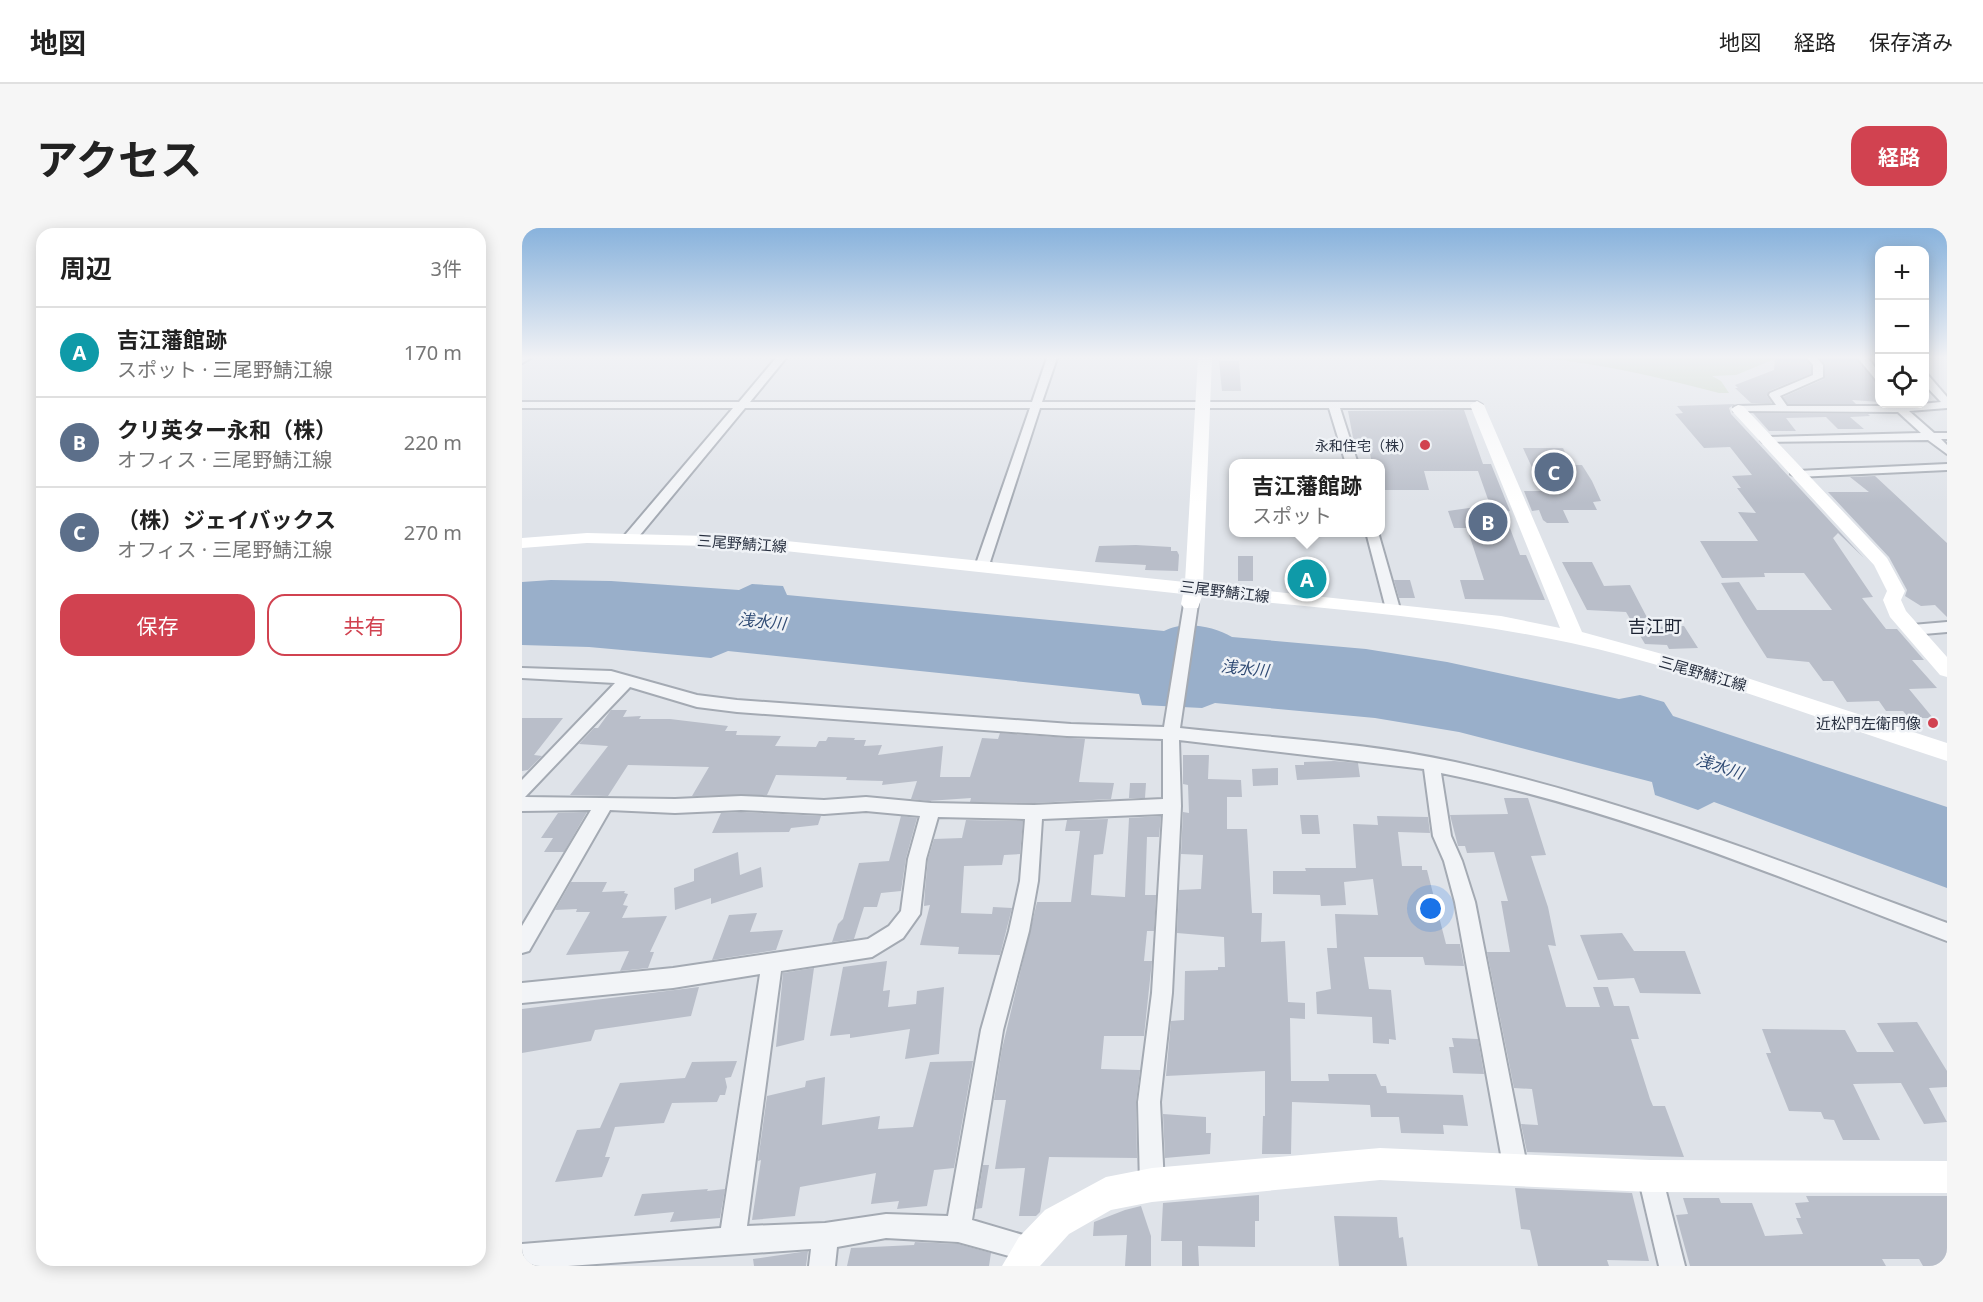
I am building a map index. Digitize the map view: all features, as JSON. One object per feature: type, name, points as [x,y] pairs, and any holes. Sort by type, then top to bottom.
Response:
[{"type":"street","points":[[630,538],[741,406]]},
{"type":"street","points":[[986,565],[983,564],[1037,406]]},
{"type":"street","points":[[1152,1185],[1149,1102],[1162,993],[1172,806],[1171,733],[1193,596],[1204,406]]},
{"type":"street","points":[[1334,406],[1350,459]]},
{"type":"street","points":[[1478,406],[1574,637]]},
{"type":"street","points":[[1738,409],[1783,406]]},
{"type":"street","points":[[1738,409],[1874,406]]},
{"type":"street","points":[[1899,408],[1927,436],[1947,451]]},
{"type":"street","points":[[1738,409],[1881,562],[1893,581],[1896,591],[1892,600],[1897,613],[1947,670]]},
{"type":"street","points":[[1767,440],[1947,436]]},
{"type":"street","points":[[1797,474],[1947,467]]},
{"type":"street","points":[[1373,537],[1393,609]]},
{"type":"street","name":"三尾野鯖江線","points":[[522,543],[587,538],[748,542],[986,565],[1193,596],[1393,609],[1501,622],[1574,637],[1728,679],[1947,752]]},
{"type":"street","points":[[1912,630],[1947,627]]},
{"type":"street","points":[[522,673],[611,676],[628,679],[697,701],[737,706],[999,722],[1067,730],[1171,733],[1402,758],[1432,766],[1456,769],[1584,802],[1772,866],[1947,932]]},
{"type":"street","points":[[522,791],[628,679]]},
{"type":"street","points":[[1432,766],[1442,836],[1453,861],[1465,902],[1516,1172]]},
{"type":"street","points":[[522,804],[606,802],[675,806],[741,802],[824,807],[866,804],[931,810],[1034,812],[1172,806]]},
{"type":"street","points":[[522,944],[606,802]]},
{"type":"street","points":[[522,993],[772,965],[872,948],[896,932],[910,914],[917,859],[931,810]]},
{"type":"street","points":[[958,1229],[992,1030],[1019,931],[1029,881],[1034,812]]},
{"type":"street","points":[[732,1242],[772,965]]},
{"type":"street","points":[[522,1257],[732,1242],[783,1236],[825,1236],[886,1226],[958,1229],[1025,1257],[1057,1222],[1106,1194],[1152,1185],[1380,1164],[1516,1172],[1650,1176],[1947,1177]]},
{"type":"street","points":[[1650,1176],[1672,1266]]},
{"type":"street","points":[[822,1266],[825,1236]]},
{"type":"water","name":"浅水川","points":[[611,581],[739,590],[752,584],[783,586],[787,595],[1164,631],[1189,625],[1207,627],[1232,637],[1366,649],[1447,662],[1619,699],[1640,695],[1664,702],[1673,716],[1947,807],[1947,888],[1714,802],[1698,810],[1655,795],[1652,782],[1459,732],[1375,718],[1215,703],[1202,708],[1142,705],[1139,694],[728,651],[711,658],[589,647],[522,645],[522,582]]},
{"type":"building","points":[[1677,406],[1731,406],[1729,408],[1731,414],[1864,558],[1838,533],[1833,538],[1873,597],[1862,598],[1886,629],[1897,629],[1924,660],[1912,660],[1937,688],[1909,689],[1933,718],[1909,718],[1903,711],[1886,711],[1879,701],[1847,702],[1833,681],[1823,681],[1809,662],[1767,658],[1721,583],[1739,582],[1757,610],[1832,610],[1804,573],[1764,573],[1765,577],[1722,578],[1700,541],[1758,541],[1738,512],[1756,513],[1737,488],[1741,488],[1732,476],[1752,475],[1730,447],[1704,448],[1675,414],[1683,413]]},
{"type":"building","points":[[1464,410],[1483,464],[1491,464],[1510,511],[1504,512],[1520,555],[1526,555],[1545,600],[1465,599],[1460,580],[1484,580],[1467,528],[1454,528],[1448,511],[1490,505],[1478,471],[1424,471],[1429,490],[1385,490],[1385,459],[1371,459],[1368,443],[1354,443],[1348,411]]},
{"type":"building","points":[[1753,413],[1868,414],[1870,416],[1850,417],[1864,429],[1838,429],[1826,417],[1786,418],[1796,431],[1769,431]]},
{"type":"building","points":[[1523,448],[1563,448],[1571,465],[1582,465],[1592,481],[1601,501],[1593,502],[1597,510],[1563,510],[1569,523],[1547,523],[1543,520],[1539,510],[1532,511],[1524,491],[1543,491]]},
{"type":"building","points":[[1875,476],[1947,543],[1947,617],[1935,605],[1921,606],[1905,596],[1907,590],[1889,557],[1828,492],[1869,492],[1850,477]]},
{"type":"building","points":[[1099,546],[1171,547],[1171,551],[1177,551],[1179,555],[1178,571],[1145,570],[1146,565],[1095,562]]},
{"type":"building","points":[[1238,556],[1253,556],[1253,581],[1238,581]]},
{"type":"building","points":[[1562,562],[1592,562],[1604,586],[1630,585],[1652,627],[1684,626],[1698,648],[1669,649],[1667,645],[1645,644],[1626,612],[1587,610]]},
{"type":"building","points":[[1394,580],[1410,580],[1415,598],[1399,598]]},
{"type":"building","points":[[611,710],[627,710],[623,717],[641,716],[639,719],[670,719],[728,726],[725,731],[737,731],[736,735],[781,736],[775,746],[816,747],[819,741],[826,741],[828,737],[855,738],[854,740],[866,740],[864,746],[882,745],[878,755],[943,746],[940,777],[970,777],[982,738],[998,739],[1000,733],[1085,739],[1079,782],[1114,783],[1111,799],[1034,803],[970,802],[971,798],[928,801],[911,799],[917,781],[882,785],[883,781],[846,780],[847,777],[776,775],[767,795],[692,796],[709,767],[628,765],[608,796],[570,795],[608,746],[579,744],[594,728],[598,728]]},
{"type":"building","points":[[522,718],[563,718],[534,755],[542,756],[528,770],[522,771]]},
{"type":"building","points":[[1183,755],[1209,755],[1208,779],[1241,780],[1242,797],[1227,797],[1227,829],[1247,829],[1252,913],[1262,913],[1261,942],[1285,941],[1288,1002],[1305,1003],[1305,1019],[1290,1018],[1291,1081],[1329,1081],[1328,1074],[1376,1074],[1381,1086],[1386,1086],[1387,1093],[1463,1095],[1468,1126],[1443,1125],[1444,1134],[1401,1133],[1399,1117],[1371,1117],[1370,1105],[1292,1102],[1291,1154],[1262,1154],[1265,1071],[1166,1076],[1171,1021],[1184,1020],[1185,971],[1218,970],[1218,967],[1225,967],[1224,937],[1177,933],[1179,890],[1201,889],[1203,855],[1181,854],[1183,812],[1189,813],[1188,785],[1183,784]]},
{"type":"building","points":[[1304,762],[1358,763],[1360,777],[1297,780],[1295,765],[1304,765]]},
{"type":"building","points":[[1278,768],[1278,785],[1253,786],[1252,769]]},
{"type":"building","points":[[1130,783],[1146,783],[1145,798],[1129,798]]},
{"type":"building","points":[[1504,798],[1528,798],[1546,855],[1531,856],[1548,907],[1556,946],[1548,945],[1566,1007],[1600,1007],[1593,987],[1608,987],[1614,1006],[1629,1006],[1639,1039],[1631,1039],[1650,1099],[1653,1106],[1665,1106],[1684,1157],[1527,1152],[1521,1124],[1538,1125],[1532,1089],[1514,1088],[1487,952],[1510,952],[1501,901],[1508,901],[1494,852],[1467,853],[1465,846],[1458,846],[1450,815],[1508,814]]},
{"type":"building","points":[[587,812],[564,852],[544,852],[553,838],[541,838],[558,813]]},
{"type":"building","points":[[721,813],[821,816],[818,825],[791,828],[789,832],[712,833]]},
{"type":"building","points":[[1300,815],[1318,815],[1320,834],[1302,834]]},
{"type":"building","points":[[901,816],[917,818],[906,858],[901,891],[881,893],[877,907],[864,907],[854,939],[832,942],[838,924],[843,919],[859,863],[889,861]]},
{"type":"building","points":[[1161,816],[1159,837],[1147,837],[1145,895],[1156,895],[1154,931],[1147,931],[1144,961],[1152,961],[1144,1036],[1104,1036],[1101,1069],[1140,1070],[1136,1102],[1137,1158],[1049,1157],[1040,1212],[1036,1216],[1019,1216],[1025,1168],[995,1169],[1006,1100],[994,1100],[1002,1049],[1037,902],[1071,902],[1080,831],[1065,831],[1067,820],[1108,819],[1103,854],[1094,855],[1091,895],[1125,897],[1129,818]]},
{"type":"building","points":[[1377,816],[1428,817],[1430,833],[1398,832],[1402,866],[1422,866],[1422,870],[1427,870],[1446,944],[1460,944],[1464,966],[1425,965],[1423,957],[1364,957],[1369,989],[1391,990],[1396,1040],[1389,1039],[1389,1044],[1373,1043],[1372,1017],[1317,1014],[1316,992],[1331,989],[1327,948],[1337,948],[1335,914],[1378,915],[1373,879],[1344,882],[1346,905],[1321,906],[1320,895],[1273,894],[1273,871],[1306,871],[1305,868],[1356,868],[1353,824],[1378,825]]},
{"type":"building","points":[[966,820],[1023,821],[1020,854],[1004,855],[1002,865],[964,866],[961,913],[992,914],[993,907],[1012,908],[1000,955],[958,954],[959,947],[920,945],[930,905],[924,906],[928,859],[934,839],[962,838]]},
{"type":"building","points":[[738,852],[740,875],[761,867],[763,887],[711,904],[711,898],[675,910],[674,888],[694,881],[694,869]]},
{"type":"building","points":[[571,882],[607,882],[602,892],[625,891],[624,893],[628,894],[623,905],[628,906],[622,918],[667,916],[650,952],[654,952],[648,968],[620,971],[629,951],[566,955],[590,912],[576,912],[577,909],[555,910]]},
{"type":"building","points":[[757,913],[750,932],[783,930],[776,950],[712,960],[729,915]]},
{"type":"building","points":[[1622,933],[1634,951],[1685,951],[1701,994],[1640,993],[1634,978],[1598,980],[1580,935]]},
{"type":"building","points":[[887,961],[883,991],[890,990],[888,1007],[916,1004],[917,991],[944,987],[939,1054],[905,1059],[910,1029],[850,1038],[850,1034],[830,1036],[843,967]]},
{"type":"building","points":[[814,968],[804,1040],[776,1047],[783,973]]},
{"type":"building","points":[[699,987],[691,1016],[595,1030],[591,1041],[522,1053],[522,1009]]},
{"type":"building","points":[[1917,1022],[1947,1071],[1947,1087],[1929,1088],[1947,1122],[1924,1124],[1901,1083],[1853,1084],[1880,1140],[1843,1140],[1834,1120],[1824,1119],[1821,1112],[1789,1111],[1766,1053],[1771,1053],[1762,1029],[1845,1030],[1857,1052],[1894,1052],[1877,1023]]},
{"type":"building","points":[[1452,1038],[1478,1039],[1484,1074],[1453,1073],[1449,1047],[1454,1047]]},
{"type":"building","points":[[737,1061],[731,1077],[725,1078],[727,1087],[725,1095],[720,1095],[717,1102],[672,1103],[664,1123],[615,1127],[605,1157],[610,1157],[602,1177],[555,1182],[577,1130],[600,1128],[620,1083],[685,1078],[692,1062]]},
{"type":"building","points":[[973,1061],[954,1168],[934,1170],[927,1206],[897,1209],[899,1201],[871,1204],[876,1173],[800,1187],[795,1216],[752,1220],[767,1096],[805,1087],[806,1081],[825,1077],[822,1125],[880,1116],[878,1129],[913,1127],[930,1062]]},
{"type":"building","points":[[1163,1114],[1206,1117],[1206,1133],[1211,1133],[1210,1154],[1165,1158]]},
{"type":"building","points":[[983,1165],[989,1165],[982,1208],[976,1209]]},
{"type":"building","points":[[1515,1188],[1632,1193],[1649,1261],[1607,1260],[1609,1266],[1538,1266],[1530,1230],[1521,1229]]},
{"type":"building","points":[[708,1189],[707,1191],[725,1189],[720,1218],[670,1222],[674,1212],[634,1216],[642,1194]]},
{"type":"building","points":[[1259,1195],[1259,1221],[1255,1221],[1255,1247],[1198,1246],[1199,1266],[1182,1266],[1182,1241],[1161,1241],[1163,1203]]},
{"type":"building","points":[[1806,1196],[1947,1196],[1947,1266],[1923,1266],[1919,1259],[1882,1259],[1886,1266],[1690,1266],[1676,1215],[1688,1214],[1683,1198],[1719,1198],[1721,1203],[1752,1203],[1765,1236],[1803,1234],[1796,1218],[1801,1218],[1795,1203],[1809,1202]]},
{"type":"building","points":[[1141,1206],[1151,1236],[1151,1266],[1125,1266],[1127,1235],[1093,1236],[1094,1222]]},
{"type":"building","points":[[1334,1216],[1397,1217],[1399,1238],[1403,1237],[1407,1266],[1339,1266]]},
{"type":"building","points":[[915,1242],[958,1244],[991,1253],[989,1266],[847,1266],[851,1248],[914,1245]]},
{"type":"building","points":[[808,1251],[806,1266],[754,1266],[753,1259]]},
{"type":"place","name":"永和住宅（株）","points":[[1425,445]]},
{"type":"place","name":"（株）ジェイバックス","points":[[1554,472]]},
{"type":"place","name":"クリ英ター永和（株）","points":[[1488,522]]},
{"type":"place","name":"吉江藩館跡","points":[[1307,579]]},
{"type":"place","name":"近松門左衛門像","points":[[1933,723]]},
{"type":"district","name":"吉江町","points":[[1655,626]]}]
